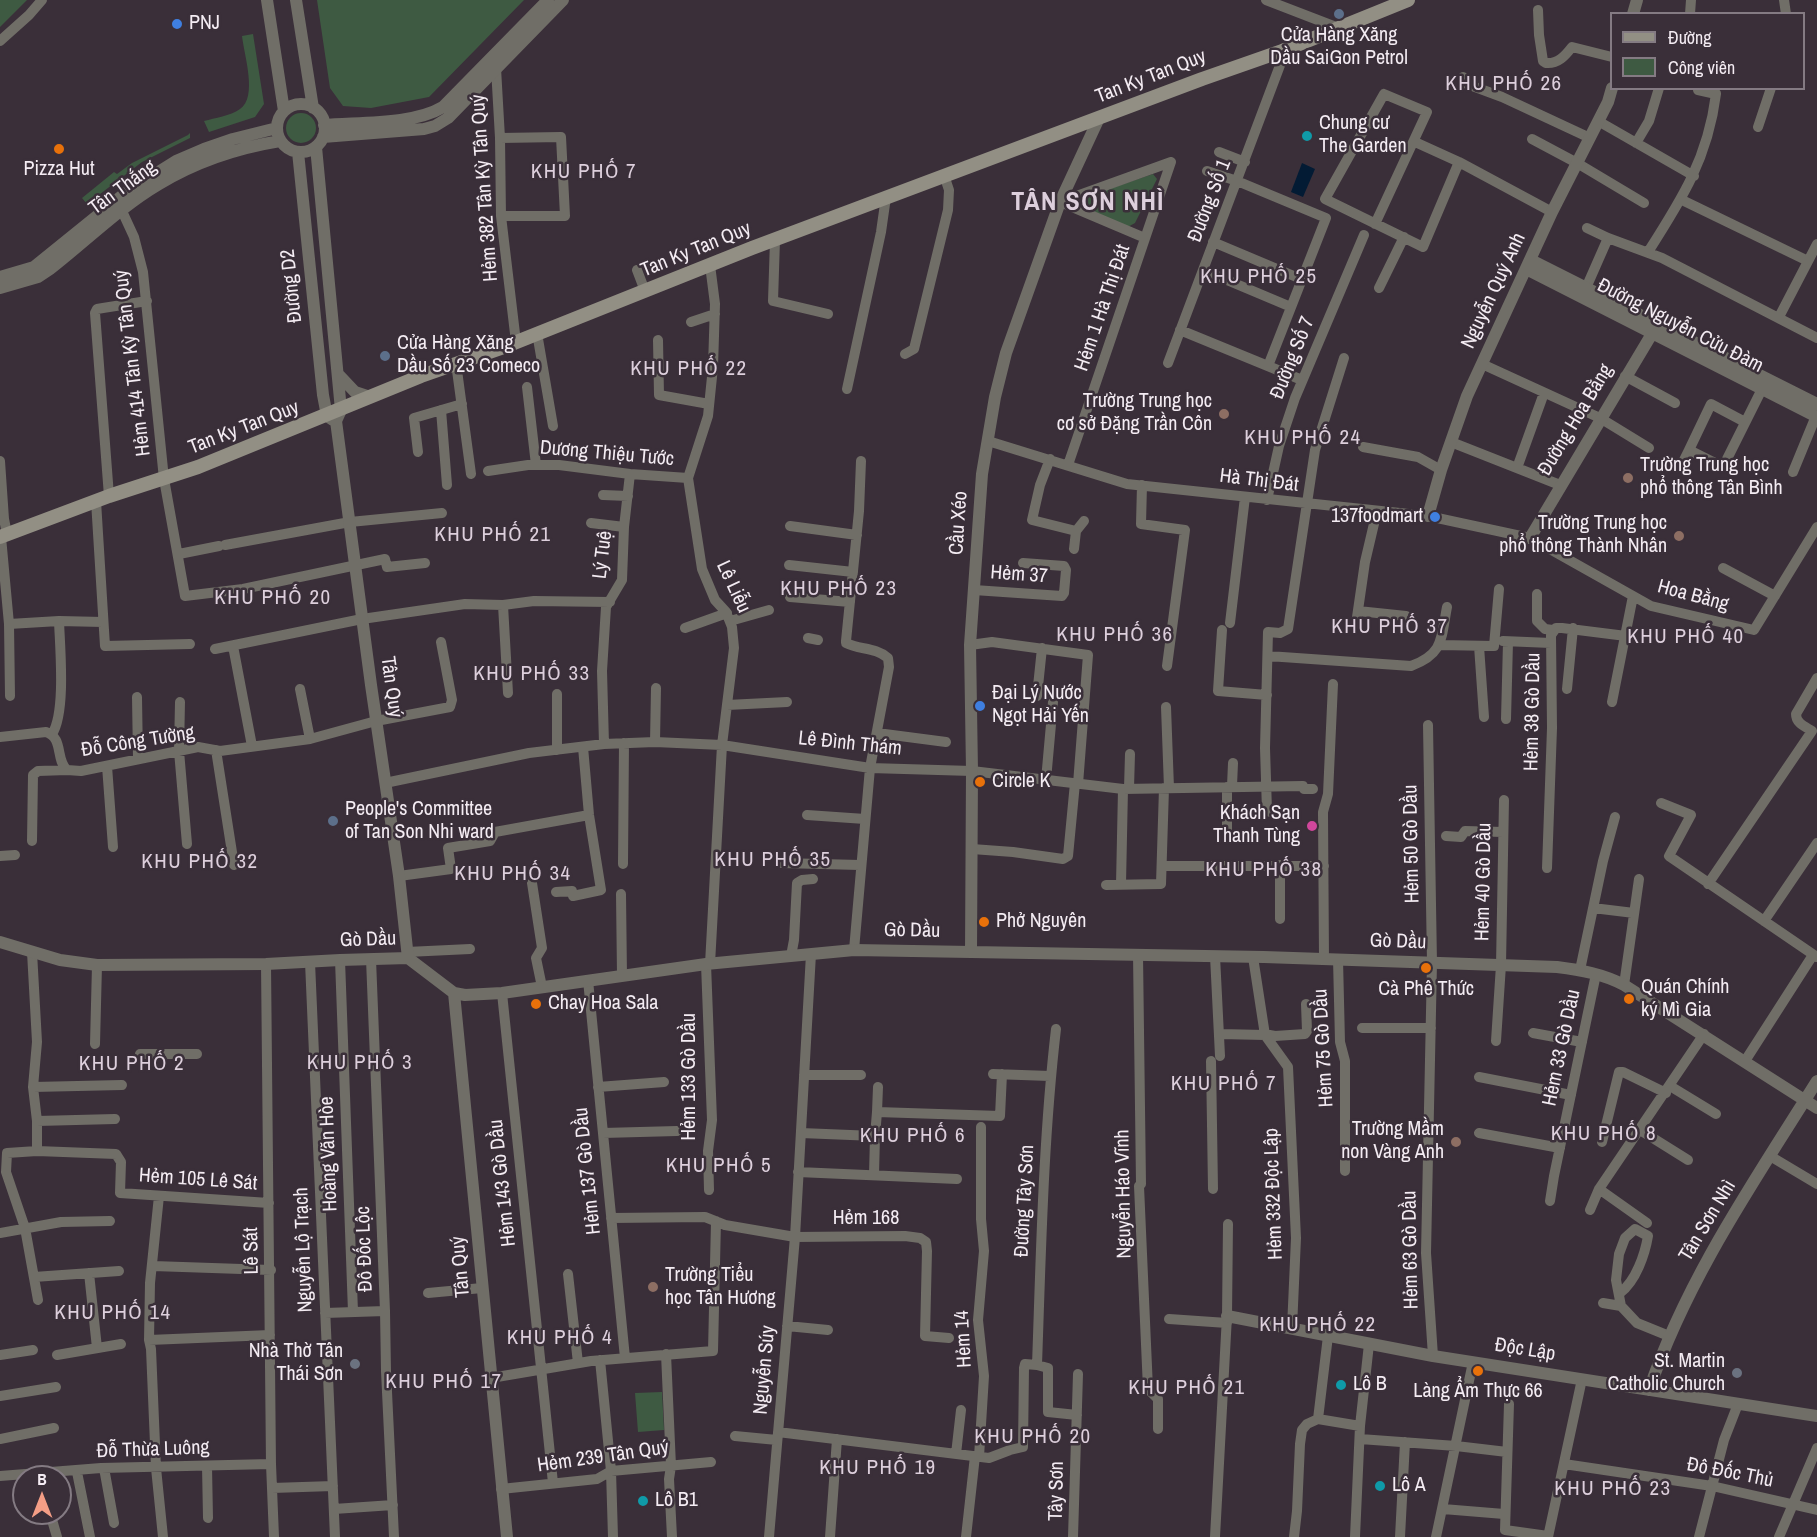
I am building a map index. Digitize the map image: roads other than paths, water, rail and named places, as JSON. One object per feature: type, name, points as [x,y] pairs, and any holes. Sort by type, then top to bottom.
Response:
[{"type":"main road","name":"Tan Ky Tan Quy","points":[[3,536],[102,498],[335,416],[370,397],[456,363],[516,342],[944,175],[1282,51],[1336,27],[1408,0]]},
{"type":"street","points":[[0,41],[42,0]]},
{"type":"street","points":[[267,0],[284,111],[277,128],[280,141],[288,149],[298,152],[310,150],[321,136],[321,115],[313,108],[298,105],[284,111]]},
{"type":"street","points":[[296,0],[313,108]]},
{"type":"street","points":[[321,136],[415,118],[431,114],[443,107],[548,0]]},
{"type":"street","points":[[321,136],[424,129],[435,126],[448,118],[563,0]]},
{"type":"street","points":[[1269,0],[1336,27]]},
{"type":"street","points":[[1539,10],[1539,35],[1543,61],[1546,63],[1555,63],[1572,47],[1610,57]]},
{"type":"street","name":"Đường Số 1","points":[[1168,363],[1245,162],[1282,60],[1282,51]]},
{"type":"street","name":"Hẻm 382 Tân Kỳ Tân Quý","points":[[496,68],[501,216],[516,342]]},
{"type":"street","points":[[1463,77],[1467,84],[1529,108],[1590,138]]},
{"type":"street","name":"Nguyễn Quý Anh","points":[[1428,516],[1441,470],[1467,396],[1552,212],[1608,102],[1611,90]]},
{"type":"street","points":[[1636,143],[1649,121],[1658,90]]},
{"type":"street","points":[[1643,250],[1682,200],[1694,176],[1713,116],[1716,94],[1698,90]]},
{"type":"street","points":[[1758,127],[1770,90]]},
{"type":"street","points":[[1375,224],[1427,112],[1383,94],[1324,199],[1375,224],[1404,237],[1423,247],[1459,162]]},
{"type":"street","name":"Cầu Xéo","points":[[971,952],[970,645],[982,474],[1006,353],[1060,202],[1099,118]]},
{"type":"street","points":[[1599,121],[1694,176]]},
{"type":"street","name":"Tân Thắng","points":[[0,277],[34,267],[128,191],[176,161],[225,142],[277,128]]},
{"type":"street","name":"Đường D2","points":[[321,136],[338,373],[335,416]]},
{"type":"street","points":[[500,138],[561,136],[565,216],[501,216]]},
{"type":"street","points":[[1532,139],[1644,203]]},
{"type":"street","name":"Tân Thắng","points":[[0,288],[25,282],[50,269],[158,184],[194,165],[242,149],[280,141]]},
{"type":"street","points":[[1415,142],[1459,162],[1552,212]]},
{"type":"street","name":"Đường D2","points":[[298,152],[323,395],[335,416]]},
{"type":"street","points":[[1219,152],[1245,162]]},
{"type":"street","name":"Hẻm 1 Hà Thị Đát","points":[[1060,202],[1171,162],[1068,465]]},
{"type":"street","points":[[1207,171],[1326,218],[1268,366]]},
{"type":"street","points":[[905,354],[914,349],[948,210],[949,190],[944,175]]},
{"type":"street","points":[[847,389],[881,232],[886,197]]},
{"type":"street","points":[[1682,200],[1808,261]]},
{"type":"street","points":[[1060,202],[1145,238]]},
{"type":"street","name":"Hẻm 414 Tân Kỳ Tân Quý","points":[[122,211],[134,237],[143,272],[164,478],[185,596],[223,592],[356,564]]},
{"type":"street","points":[[1587,228],[1643,250],[1817,338]]},
{"type":"street","name":"Đường Số 7","points":[[1268,500],[1279,446],[1302,380],[1364,235]]},
{"type":"street","points":[[1379,288],[1404,237]]},
{"type":"street","points":[[1586,288],[1608,238]]},
{"type":"street","points":[[776,240],[773,301],[828,314]]},
{"type":"street","points":[[1213,242],[1301,279]]},
{"type":"street","points":[[1779,317],[1817,244]]},
{"type":"street","name":"Lê Liễu","points":[[708,964],[722,745],[734,648],[728,617],[716,600],[702,570],[688,478],[708,416],[715,314],[710,265]]},
{"type":"street","name":"Đường Nguyễn Cửu Đàm","points":[[1528,265],[1586,288],[1762,389],[1817,416]]},
{"type":"street","name":"Đường Nguyễn Cửu Đàm","points":[[1528,265],[1817,404]]},
{"type":"street","points":[[637,270],[645,291]]},
{"type":"street","points":[[1203,270],[1291,307]]},
{"type":"street","points":[[147,301],[97,309],[95,313],[105,646],[190,644]]},
{"type":"street","points":[[691,322],[715,314]]},
{"type":"street","name":"Đường Hoa Bằng","points":[[1530,538],[1655,328]]},
{"type":"street","points":[[1180,330],[1302,380]]},
{"type":"street","points":[[537,333],[553,426]]},
{"type":"street","points":[[658,340],[659,395],[709,404]]},
{"type":"street","points":[[1277,814],[1267,811],[1268,632],[1280,633],[1288,629],[1315,450],[1344,358]]},
{"type":"street","points":[[456,363],[471,474]]},
{"type":"street","points":[[1482,364],[1600,418],[1649,448]]},
{"type":"street","points":[[338,373],[355,392],[370,397]]},
{"type":"street","points":[[1625,376],[1675,403]]},
{"type":"street","points":[[527,387],[536,465]]},
{"type":"street","points":[[1689,450],[1723,467],[1762,389]]},
{"type":"street","points":[[1517,468],[1544,393]]},
{"type":"street","points":[[305,425],[323,395]]},
{"type":"street","points":[[418,452],[414,418],[462,404]]},
{"type":"street","points":[[1680,468],[1711,405],[1745,422]]},
{"type":"street","points":[[441,410],[447,485]]},
{"type":"street","name":"Tân Quý","points":[[335,416],[399,876],[407,955]]},
{"type":"street","points":[[1793,472],[1817,416]]},
{"type":"street","name":"Hà Thị Đát","points":[[988,441],[1113,480],[1142,486],[1428,516],[1530,538]]},
{"type":"street","points":[[1451,442],[1560,485]]},
{"type":"street","points":[[1363,447],[1418,457],[1441,470]]},
{"type":"street","points":[[1050,459],[1032,520],[1076,531]]},
{"type":"street","points":[[0,461],[9,624],[10,696]]},
{"type":"street","points":[[854,950],[870,768],[889,667],[888,658],[880,651],[846,643],[857,535],[861,461]]},
{"type":"street","name":"Dương Thiệu Tước","points":[[488,471],[536,465],[559,465],[630,474],[688,478]]},
{"type":"street","name":"Lý Tuệ","points":[[604,744],[602,665],[606,607],[622,580],[624,526],[630,474]]},
{"type":"street","points":[[1142,486],[1141,524],[1185,530],[1167,666]]},
{"type":"street","points":[[603,495],[628,496]]},
{"type":"street","points":[[1245,497],[1218,691],[1267,695]]},
{"type":"street","points":[[1356,624],[1365,561],[1377,511]]},
{"type":"street","points":[[179,554],[350,522],[442,513]]},
{"type":"street","points":[[1074,549],[1076,531],[1084,521]]},
{"type":"street","points":[[591,523],[624,526]]},
{"type":"street","points":[[790,526],[857,535]]},
{"type":"street","points":[[1723,568],[1775,596],[1817,527]]},
{"type":"street","name":"Hoa Bằng","points":[[1530,538],[1651,606],[1754,630],[1775,596]]},
{"type":"street","points":[[356,564],[385,559],[387,567],[424,563]]},
{"type":"street","name":"Hẻm 37","points":[[974,590],[1062,596],[1066,570],[1064,567],[1023,563]]},
{"type":"street","points":[[789,565],[853,572]]},
{"type":"street","points":[[1494,643],[1499,589]]},
{"type":"street","points":[[1537,594],[1537,621],[1545,628],[1553,630]]},
{"type":"street","points":[[1612,702],[1633,596]]},
{"type":"street","points":[[790,597],[850,602]]},
{"type":"street","points":[[215,649],[362,619],[465,604],[503,605],[534,601],[610,602]]},
{"type":"street","points":[[503,605],[508,693]]},
{"type":"street","points":[[1268,656],[1411,666],[1427,660],[1439,645],[1447,607]]},
{"type":"street","points":[[685,628],[769,610]]},
{"type":"street","points":[[1358,611],[1406,616]]},
{"type":"street","points":[[9,624],[59,621],[103,622]]},
{"type":"street","points":[[52,734],[57,726],[59,697],[59,621]]},
{"type":"street","points":[[1568,689],[1573,628]]},
{"type":"street","name":"Hẻm 38 Gò Dầu","points":[[1547,868],[1553,630],[1573,628],[1626,636]]},
{"type":"street","name":"Đỗ Công Tường","points":[[0,737],[46,732],[52,734],[56,739],[63,766],[67,770],[81,771],[198,747],[216,750],[310,739],[376,721],[450,707],[452,700],[441,642]]},
{"type":"street","points":[[970,645],[992,642],[1088,655],[1068,856],[1063,860],[1013,852],[972,849]]},
{"type":"street","points":[[1506,719],[1508,642]]},
{"type":"street","points":[[1439,645],[1551,643]]},
{"type":"street","points":[[1479,645],[1484,717]]},
{"type":"street","points":[[233,646],[252,746]]},
{"type":"street","points":[[1037,696],[1042,648]]},
{"type":"street","points":[[1708,884],[1812,730],[1800,723],[1796,714],[1817,678]]},
{"type":"street","points":[[1324,958],[1323,812],[1328,794],[1333,684]]},
{"type":"street","points":[[655,742],[656,688]]},
{"type":"street","points":[[300,689],[310,739]]},
{"type":"street","points":[[557,694],[557,750]]},
{"type":"street","points":[[137,697],[138,759]]},
{"type":"street","points":[[180,702],[179,751],[187,844]]},
{"type":"street","points":[[727,705],[787,702]]},
{"type":"street","points":[[1046,780],[1053,702]]},
{"type":"street","points":[[1106,885],[1161,884],[1166,788],[1166,707]]},
{"type":"street","name":"Hẻm 50 Gò Dầu","points":[[1428,725],[1432,963]]},
{"type":"street","points":[[877,732],[946,742]]},
{"type":"street","name":"Lê Đình Thám","points":[[385,783],[557,750],[604,744],[655,742],[722,745],[870,768],[972,771],[1126,788],[1303,786],[1304,789],[1312,789]]},
{"type":"street","points":[[623,864],[624,743]]},
{"type":"street","points":[[556,892],[572,891],[573,896],[601,890],[589,815],[583,747]]},
{"type":"street","points":[[216,750],[234,865]]},
{"type":"street","points":[[1121,884],[1130,754]]},
{"type":"street","points":[[1227,838],[1229,787],[1233,763]]},
{"type":"street","points":[[107,766],[113,847]]},
{"type":"street","points":[[32,841],[33,775],[38,771],[67,770]]},
{"type":"street","name":"Hẻm 40 Gò Dầu","points":[[1496,1041],[1501,965],[1504,800]]},
{"type":"street","points":[[1662,803],[1692,815],[1669,856],[1815,956],[1745,1061]]},
{"type":"street","points":[[399,876],[452,869],[448,848],[490,841],[495,832],[589,815]]},
{"type":"street","points":[[807,815],[865,819]]},
{"type":"street","points":[[1580,970],[1603,861],[1616,817]]},
{"type":"street","points":[[1446,837],[1461,837],[1465,831],[1503,832]]},
{"type":"street","points":[[1764,921],[1817,843]]},
{"type":"street","points":[[0,856],[15,855]]},
{"type":"street","points":[[780,863],[860,865]]},
{"type":"street","points":[[1162,866],[1324,866]]},
{"type":"street","points":[[1280,866],[1280,919]]},
{"type":"street","points":[[791,956],[797,883],[813,879]]},
{"type":"street","points":[[1624,985],[1640,879]]},
{"type":"street","points":[[531,883],[542,948],[536,958],[542,987]]},
{"type":"street","points":[[621,894],[622,976]]},
{"type":"street","points":[[1593,908],[1634,913]]},
{"type":"street","name":"Gò Dầu","points":[[0,942],[60,960],[97,965],[267,964],[407,955],[454,993],[473,995],[502,993],[708,964],[854,950],[1324,958],[1580,970],[1624,985],[1817,1108]]},
{"type":"street","points":[[407,955],[470,949]]},
{"type":"street","points":[[32,952],[37,1042],[33,1088],[37,1121],[37,1151],[7,1153],[6,1173],[25,1228],[38,1300]]},
{"type":"street","name":"Nguyễn Súy","points":[[769,1537],[795,1237],[811,954]]},
{"type":"street","name":"Nguyễn Háo Vĩnh","points":[[1138,954],[1141,1248],[1148,1389],[1158,1399],[1158,1429]]},
{"type":"street","points":[[1213,1190],[1216,1059],[1220,1034],[1215,956]]},
{"type":"street","points":[[1253,957],[1264,1035]]},
{"type":"street","name":"Đô Đốc Lộc","points":[[371,959],[394,1537]]},
{"type":"street","name":"Hẻm 75 Gò Dầu","points":[[1338,959],[1340,1042],[1345,1061],[1345,1171]]},
{"type":"street","name":"Hoàng Văn Hòe","points":[[340,960],[353,1312]]},
{"type":"street","name":"Nguyễn Lộ Trạch","points":[[310,962],[334,1537]]},
{"type":"street","name":"Hẻm 63 Gò Dầu","points":[[1432,963],[1426,1254],[1433,1356]]},
{"type":"street","name":"Lê Sát","points":[[267,964],[271,1464],[274,1537]]},
{"type":"street","name":"Hẻm 133 Gò Dầu","points":[[708,964],[712,1120],[708,1151],[709,1190]]},
{"type":"street","points":[[95,1044],[97,965]]},
{"type":"street","name":"Hẻm 33 Gò Dầu","points":[[1550,1201],[1596,974]]},
{"type":"street","name":"Hẻm 137 Gò Dầu","points":[[588,980],[625,1358]]},
{"type":"street","name":"Tân Quý","points":[[454,993],[507,1537]]},
{"type":"street","name":"Hẻm 143 Gò Dầu","points":[[502,993],[553,1483]]},
{"type":"street","points":[[1220,1034],[1275,1036],[1305,1034],[1306,1004]]},
{"type":"street","points":[[1362,1028],[1431,1028]]},
{"type":"street","name":"Đường Tây Sơn","points":[[1056,1029],[1050,1076],[1042,1192],[1042,1366],[1048,1412],[1077,1415]]},
{"type":"street","points":[[1533,1033],[1582,1042]]},
{"type":"street","points":[[1590,1210],[1599,1189],[1704,1034]]},
{"type":"street","name":"Hẻm 332 Độc Lập","points":[[1264,1035],[1288,1067],[1296,1238],[1292,1328]]},
{"type":"street","points":[[140,1054],[197,1054]]},
{"type":"street","points":[[1602,1142],[1619,1072],[1668,1089],[1716,1114]]},
{"type":"street","points":[[877,1112],[1000,1116],[997,1074],[1050,1076]]},
{"type":"street","points":[[804,1075],[861,1075]]},
{"type":"street","points":[[1479,1077],[1570,1095]]},
{"type":"street","name":"Tân Sơn Nhì","points":[[1649,1390],[1669,1336],[1697,1278],[1817,1081]]},
{"type":"street","points":[[598,1087],[664,1082]]},
{"type":"street","points":[[33,1088],[122,1085]]},
{"type":"street","points":[[873,1175],[878,1088]]},
{"type":"street","points":[[37,1121],[115,1119]]},
{"type":"street","name":"Hẻm 14","points":[[966,1537],[977,1457],[984,1376],[978,1320],[984,1251],[981,1219],[981,1127]]},
{"type":"street","points":[[1640,1130],[1688,1160]]},
{"type":"street","points":[[603,1133],[677,1131]]},
{"type":"street","points":[[801,1133],[875,1136]]},
{"type":"street","points":[[1479,1133],[1560,1148]]},
{"type":"street","name":"Hẻm 105 Lê Sát","points":[[37,1151],[116,1154],[121,1162],[120,1193],[269,1203]]},
{"type":"street","points":[[1770,1155],[1817,1184]]},
{"type":"street","points":[[798,1172],[957,1179]]},
{"type":"street","points":[[1599,1189],[1647,1223]]},
{"type":"street","points":[[159,1196],[150,1283],[149,1340],[152,1349],[156,1468],[163,1537]]},
{"type":"street","points":[[611,1218],[705,1217],[725,1225],[795,1237]]},
{"type":"street","points":[[0,1233],[61,1222],[110,1221]]},
{"type":"street","points":[[491,1378],[600,1360],[713,1351],[716,1221]]},
{"type":"street","points":[[1215,1537],[1227,1319],[1228,1224]]},
{"type":"street","points":[[1620,1293],[1627,1287],[1645,1251],[1648,1236],[1635,1229],[1625,1238],[1619,1254],[1616,1280],[1621,1306]]},
{"type":"street","name":"Hẻm 168","points":[[795,1237],[905,1236],[920,1238],[926,1242],[927,1251],[925,1336],[949,1338]]},
{"type":"street","points":[[153,1266],[271,1270]]},
{"type":"street","points":[[34,1277],[119,1271]]},
{"type":"street","points":[[88,1273],[97,1348]]},
{"type":"street","points":[[568,1274],[578,1363]]},
{"type":"street","points":[[428,1293],[483,1288]]},
{"type":"street","points":[[1602,1303],[1621,1306],[1637,1323],[1669,1336]]},
{"type":"street","points":[[325,1313],[385,1311]]},
{"type":"street","points":[[1169,1319],[1227,1319]]},
{"type":"street","name":"Độc Lập","points":[[1227,1319],[1292,1328],[1433,1356],[1817,1416]]},
{"type":"street","points":[[787,1326],[828,1330]]},
{"type":"street","points":[[149,1340],[270,1335]]},
{"type":"street","points":[[1318,1419],[1328,1335]]},
{"type":"street","points":[[57,1355],[121,1344]]},
{"type":"street","points":[[1355,1537],[1360,1426],[1369,1344]]},
{"type":"street","points":[[0,1355],[33,1350]]},
{"type":"street","points":[[666,1354],[672,1537]]},
{"type":"street","points":[[600,1360],[611,1471],[613,1537]]},
{"type":"street","points":[[1436,1537],[1473,1362]]},
{"type":"street","points":[[735,1436],[837,1439],[989,1458],[1023,1447],[1024,1368],[1025,1364],[1042,1366]]},
{"type":"street","name":"Tây Sơn","points":[[1073,1537],[1078,1374]]},
{"type":"street","points":[[1509,1404],[1505,1530],[1548,1537],[1582,1379]]},
{"type":"street","points":[[0,1396],[56,1387]]},
{"type":"street","points":[[1699,1537],[1724,1440],[1738,1404]]},
{"type":"street","points":[[956,1454],[961,1410]]},
{"type":"street","points":[[1294,1537],[1302,1430],[1307,1424],[1318,1419],[1360,1426]]},
{"type":"street","points":[[0,1439],[54,1428]]},
{"type":"street","points":[[830,1537],[837,1439]]},
{"type":"street","points":[[1360,1439],[1507,1452]]},
{"type":"street","points":[[1400,1537],[1405,1442]]},
{"type":"street","points":[[1779,1537],[1817,1448]]},
{"type":"street","name":"Hẻm 239 Tân Quý","points":[[501,1489],[597,1479],[611,1471],[711,1462]]},
{"type":"street","name":"Đỗ Thừa Luông","points":[[72,1472],[104,1468],[271,1464]]},
{"type":"street","name":"Đô Đốc Thủ","points":[[1564,1464],[1712,1486],[1817,1510]]},
{"type":"street","points":[[207,1466],[208,1518]]},
{"type":"street","points":[[104,1468],[114,1523]]},
{"type":"street","points":[[77,1472],[90,1537]]},
{"type":"street","points":[[272,1488],[333,1486]]},
{"type":"street","points":[[334,1509],[393,1505]]},
{"type":"street","points":[[1443,1509],[1504,1514]]},
{"type":"water","points":[[1302,163],[1315,169],[1303,197],[1291,192]]},
{"type":"place","name":"Cửa Hàng Xăng Dầu SaiGon Petrol","points":[[1339,14]]},
{"type":"place","name":"PNJ","points":[[177,24]]},
{"type":"place","name":"Chung cư The Garden","points":[[1307,136]]},
{"type":"place","name":"Pizza Hut","points":[[59,149]]},
{"type":"place","name":"Cửa Hàng Xăng Dầu Số 23 Comeco","points":[[385,356]]},
{"type":"place","name":"Trường Trung học cơ sở Đặng Trần Côn","points":[[1224,414]]},
{"type":"place","name":"Trường Trung học phổ thông Tân Bình","points":[[1628,478]]},
{"type":"place","name":"137foodmart","points":[[1435,517]]},
{"type":"place","name":"Trường Trung học phổ thông Thành Nhân","points":[[1679,536]]},
{"type":"place","name":"Đại Lý Nước Ngọt Hải Yến","points":[[980,706]]},
{"type":"place","name":"Circle K","points":[[980,782]]},
{"type":"place","name":"People's Committee of Tan Son Nhi ward","points":[[333,821]]},
{"type":"place","name":"Khách Sạn Thanh Tùng","points":[[1312,826]]},
{"type":"place","name":"Phở Nguyên","points":[[984,922]]},
{"type":"place","name":"Cà Phê Thức","points":[[1426,968]]},
{"type":"place","name":"Quán Chính ký Mì Gia","points":[[1629,999]]},
{"type":"place","name":"Chay Hoa Sala","points":[[536,1004]]},
{"type":"place","name":"Trường Mầm non Vàng Anh","points":[[1456,1142]]},
{"type":"place","name":"Trường Tiểu học Tân Hương","points":[[653,1287]]},
{"type":"place","name":"Nhà Thờ Tân Thái Sơn","points":[[355,1364]]},
{"type":"place","name":"Làng Ẩm Thực 66","points":[[1478,1371]]},
{"type":"place","name":"St. Martin Catholic Church","points":[[1737,1373]]},
{"type":"place","name":"Lô B","points":[[1341,1385]]},
{"type":"place","name":"Lô A","points":[[1380,1486]]},
{"type":"place","name":"Lô B1","points":[[643,1501]]},
{"type":"district","name":"KHU PHỐ 26","points":[[1504,84]]},
{"type":"district","name":"KHU PHỐ 7","points":[[584,172]]},
{"type":"district","name":"TÂN SƠN NHÌ","points":[[1088,203]]},
{"type":"district","name":"KHU PHỐ 25","points":[[1259,277]]},
{"type":"district","name":"KHU PHỐ 22","points":[[689,369]]},
{"type":"district","name":"KHU PHỐ 24","points":[[1303,438]]},
{"type":"district","name":"KHU PHỐ 21","points":[[493,535]]},
{"type":"district","name":"KHU PHỐ 23","points":[[839,589]]},
{"type":"district","name":"KHU PHỐ 20","points":[[273,598]]},
{"type":"district","name":"KHU PHỐ 37","points":[[1390,627]]},
{"type":"district","name":"KHU PHỐ 36","points":[[1115,635]]},
{"type":"district","name":"KHU PHỐ 40","points":[[1686,637]]},
{"type":"district","name":"KHU PHỐ 33","points":[[532,674]]},
{"type":"district","name":"KHU PHỐ 35","points":[[773,860]]},
{"type":"district","name":"KHU PHỐ 32","points":[[200,862]]},
{"type":"district","name":"KHU PHỐ 38","points":[[1264,870]]},
{"type":"district","name":"KHU PHỐ 34","points":[[513,874]]},
{"type":"district","name":"KHU PHỐ 3","points":[[360,1063]]},
{"type":"district","name":"KHU PHỐ 2","points":[[132,1064]]},
{"type":"district","name":"KHU PHỐ 7","points":[[1224,1084]]},
{"type":"district","name":"KHU PHỐ 8","points":[[1604,1134]]},
{"type":"district","name":"KHU PHỐ 6","points":[[913,1136]]},
{"type":"district","name":"KHU PHỐ 5","points":[[719,1166]]},
{"type":"district","name":"KHU PHỐ 14","points":[[113,1313]]},
{"type":"district","name":"KHU PHỐ 22","points":[[1318,1325]]},
{"type":"district","name":"KHU PHỐ 4","points":[[560,1338]]},
{"type":"district","name":"KHU PHỐ 17","points":[[444,1382]]},
{"type":"district","name":"KHU PHỐ 21","points":[[1187,1388]]},
{"type":"district","name":"KHU PHỐ 20","points":[[1033,1437]]},
{"type":"district","name":"KHU PHỐ 19","points":[[878,1468]]},
{"type":"district","name":"KHU PHỐ 23","points":[[1613,1489]]}]
